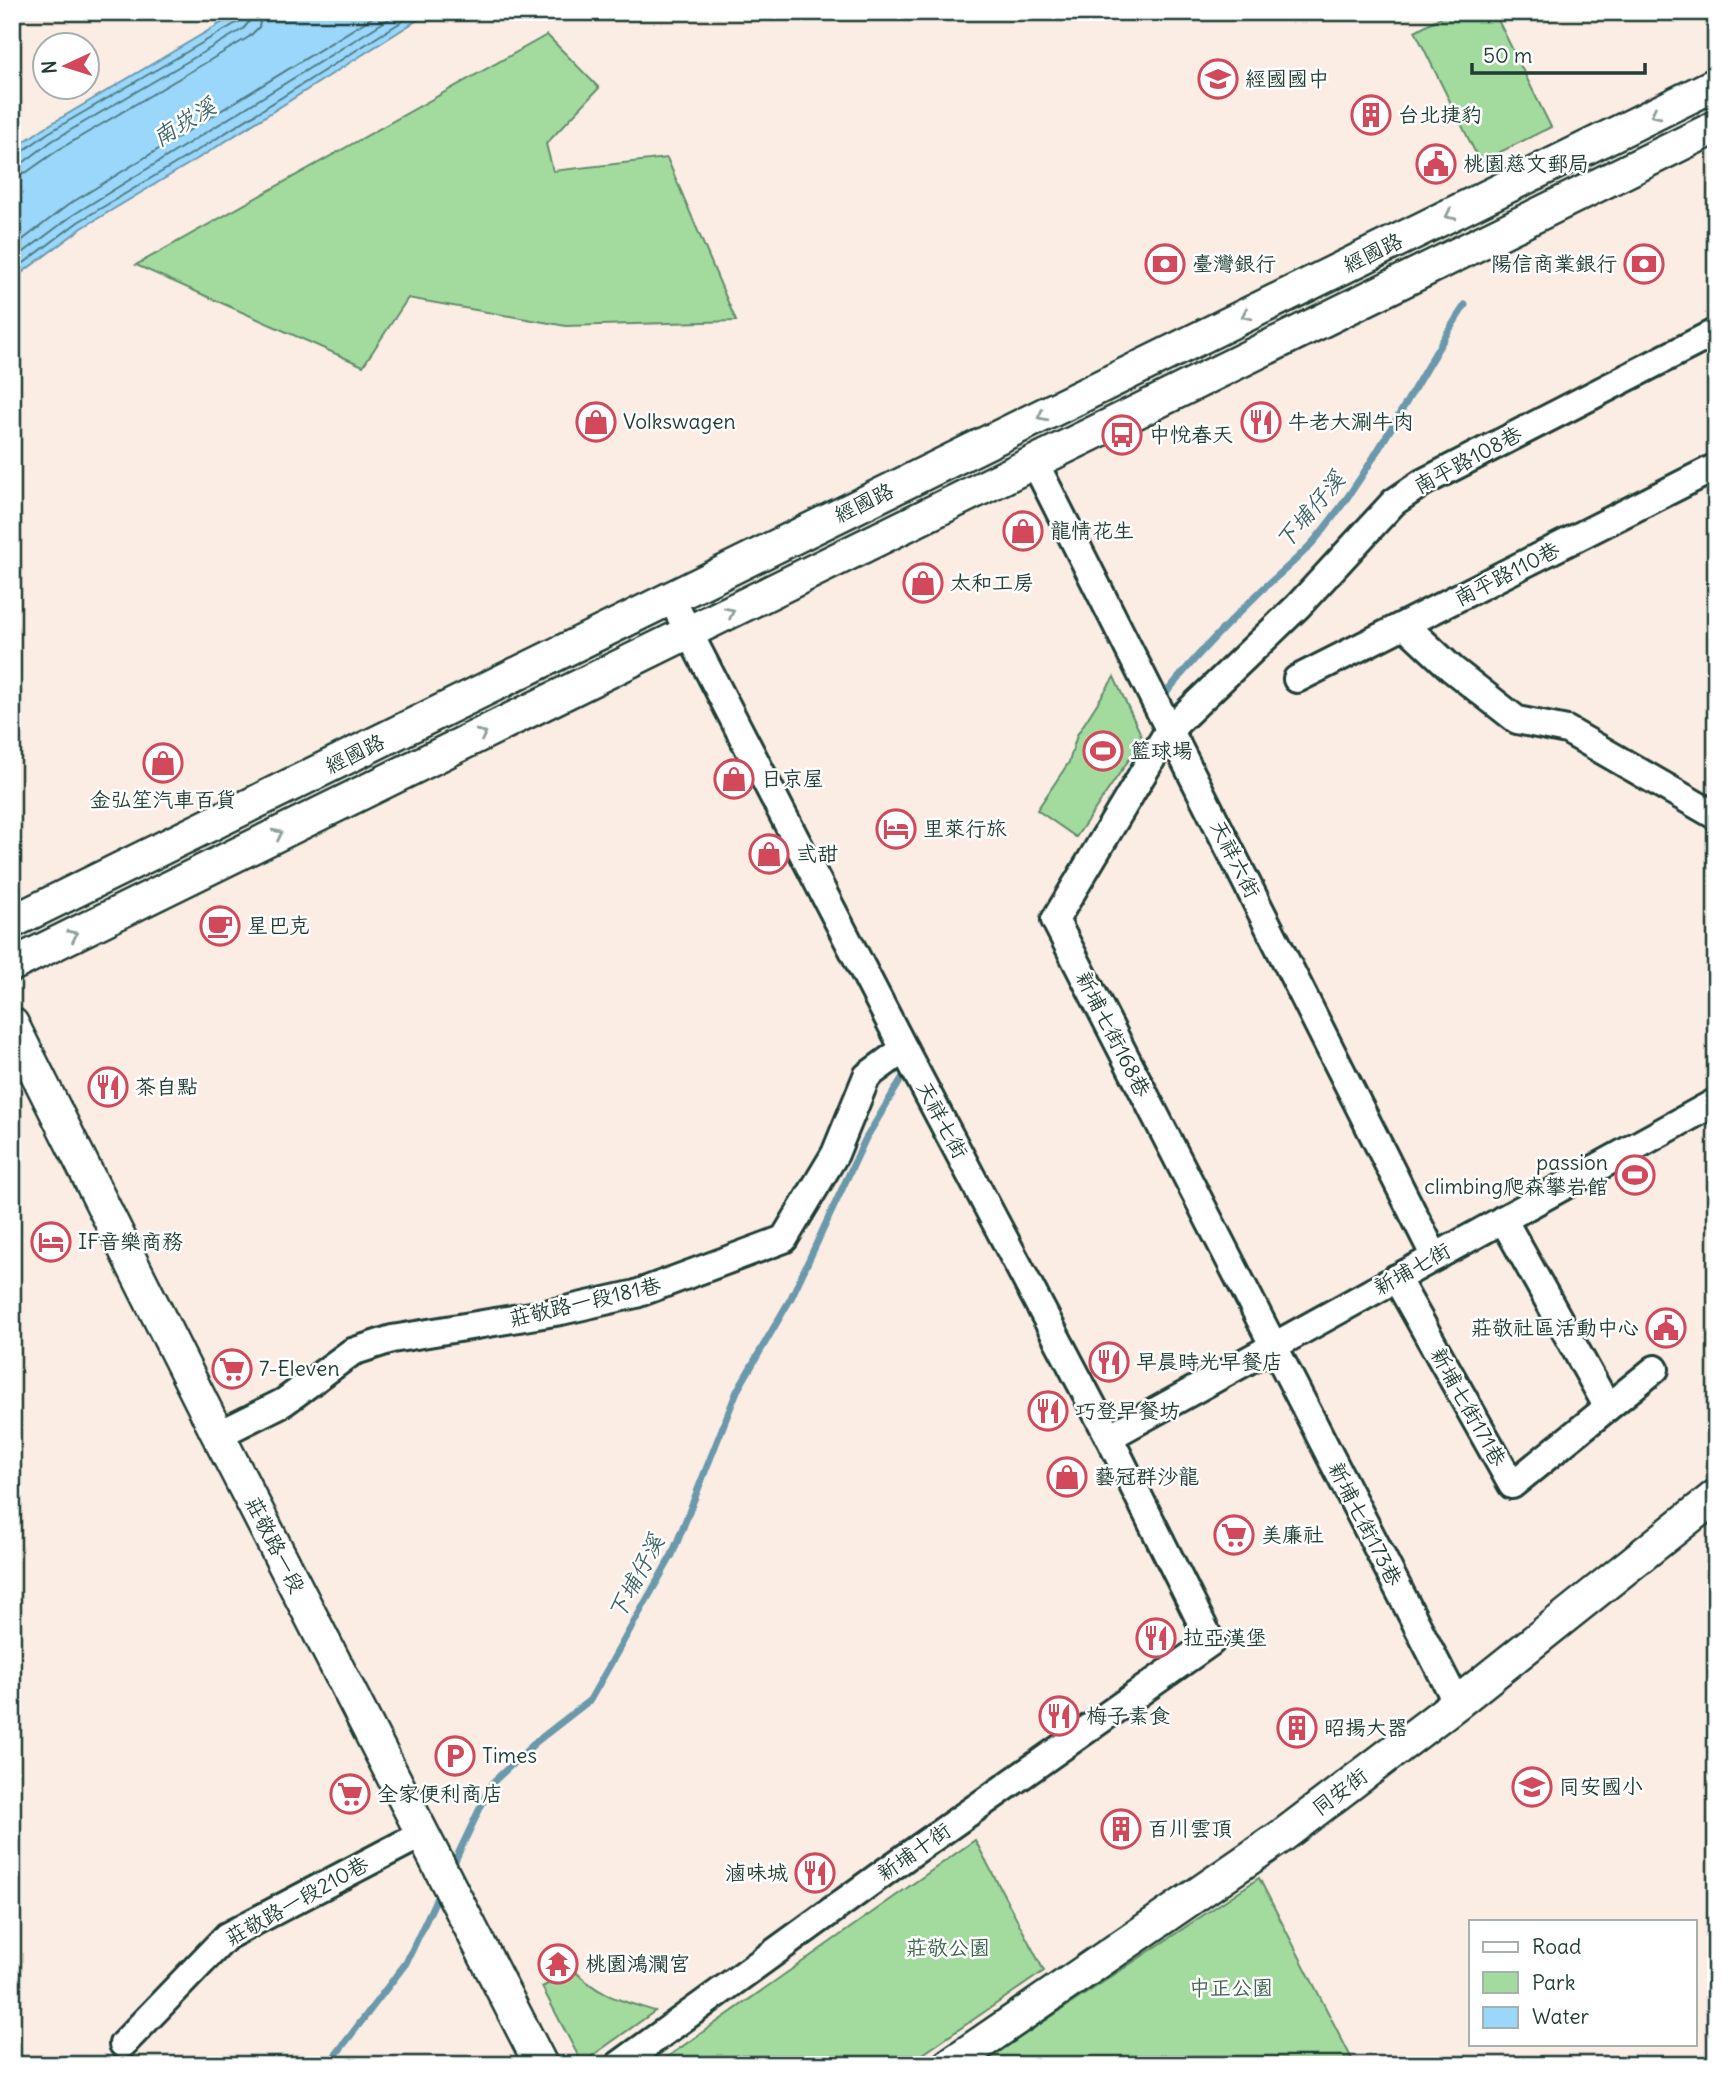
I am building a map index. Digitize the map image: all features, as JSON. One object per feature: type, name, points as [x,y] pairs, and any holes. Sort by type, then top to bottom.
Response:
[{"type":"street","name":"經國路","points":[[12,922],[1716,84]]},
{"type":"street","name":"經國路","points":[[12,965],[1716,127]]},
{"type":"street","name":"南平路108巷","points":[[1167,724],[1298,606],[1394,502],[1422,482],[1716,332]]},
{"type":"street","name":"天祥六街","points":[[1034,461],[1435,1257]]},
{"type":"street","name":"南平路110巷","points":[[1297,679],[1716,467]]},
{"type":"street","name":"天祥七街","points":[[671,598],[1109,1437],[1211,1642]]},
{"type":"street","points":[[1406,626],[1452,669],[1517,720],[1567,730],[1716,816]]},
{"type":"street","name":"新埔七街168巷","points":[[1167,724],[1055,920],[1273,1345]]},
{"type":"street","name":"莊敬路一段","points":[[12,1024],[218,1435],[541,2065]]},
{"type":"street","name":"莊敬路一段181巷","points":[[218,1435],[284,1402],[352,1352],[392,1339],[561,1311],[636,1294],[783,1239],[835,1154],[867,1076],[910,1060]]},
{"type":"street","name":"新埔七街","points":[[1109,1437],[1716,1102]]},
{"type":"street","points":[[1503,1219],[1607,1406]]},
{"type":"street","name":"新埔七街171巷","points":[[1396,1278],[1512,1485],[1655,1369]]},
{"type":"street","name":"新埔七街173巷","points":[[1273,1345],[1457,1703]]},
{"type":"street","name":"同安街","points":[[948,2065],[1217,1882],[1457,1703],[1716,1496]]},
{"type":"street","name":"新埔十街","points":[[619,2065],[878,1877],[1211,1642]]},
{"type":"street","name":"莊敬路一段210巷","points":[[123,2044],[227,1936],[428,1842]]},
{"type":"green space","points":[[1450,12],[1494,12],[1551,127],[1480,162],[1415,31]]},
{"type":"green space","points":[[547,35],[599,88],[546,144],[553,171],[667,158],[736,321],[566,326],[408,298],[363,366],[136,265]]},
{"type":"green space","name":"籃球場","points":[[1114,677],[1143,739],[1076,837],[1037,810],[1069,762],[1077,735]]},
{"type":"green space","name":"莊敬公園","points":[[975,1840],[1044,1971],[907,2065],[656,2065]]},
{"type":"green space","name":"中正公園","points":[[1259,1878],[1355,2065],[979,2065]]},
{"type":"green space","points":[[574,1970],[601,1992],[655,2011],[582,2063],[542,1987]]},
{"type":"water","name":"南崁溪","points":[[240,12],[430,12],[207,153],[82,228],[12,280],[12,150],[88,102],[102,102],[102,94]]},
{"type":"waterway","name":"下埔仔溪","points":[[1160,701],[1224,628],[1300,556],[1340,508],[1378,451],[1465,305]]},
{"type":"waterway","name":"下埔仔溪","points":[[451,1869],[492,1783],[536,1742],[590,1700],[672,1555],[737,1391],[791,1298],[865,1140],[908,1068]]},
{"type":"waterway","name":"下埔仔溪","points":[[328,2065],[406,1963],[441,1889]]},
{"type":"place","name":"經國國中","points":[[1218,79]]},
{"type":"place","name":"台北捷豹","points":[[1371,115]]},
{"type":"place","name":"桃園慈文郵局","points":[[1436,164]]},
{"type":"place","name":"臺灣銀行","points":[[1165,264]]},
{"type":"place","name":"陽信商業銀行","points":[[1644,264]]},
{"type":"place","name":"Volkswagen","points":[[596,422]]},
{"type":"place","name":"牛老大涮牛肉","points":[[1261,422]]},
{"type":"place","name":"中悅春天","points":[[1122,435]]},
{"type":"place","name":"龍情花生","points":[[1023,531]]},
{"type":"place","name":"太和工房","points":[[923,583]]},
{"type":"place","name":"籃球場","points":[[1103,751]]},
{"type":"place","name":"金弘笙汽車百貨","points":[[163,763]]},
{"type":"place","name":"日京屋","points":[[734,779]]},
{"type":"place","name":"里萊行旅","points":[[896,829]]},
{"type":"place","name":"弎甜","points":[[769,854]]},
{"type":"place","name":"星巴克","points":[[220,926]]},
{"type":"place","name":"茶自點","points":[[108,1087]]},
{"type":"place","name":"passion climbing爬森攀岩館","points":[[1635,1175]]},
{"type":"place","name":"IF音樂商務","points":[[51,1242]]},
{"type":"place","name":"莊敬社區活動中心","points":[[1666,1328]]},
{"type":"place","name":"早晨時光早餐店","points":[[1109,1362]]},
{"type":"place","name":"7-Eleven","points":[[232,1369]]},
{"type":"place","name":"巧登早餐坊","points":[[1048,1411]]},
{"type":"place","name":"藝冠群沙龍","points":[[1067,1477]]},
{"type":"place","name":"美廉社","points":[[1234,1535]]},
{"type":"place","name":"拉亞漢堡","points":[[1156,1638]]},
{"type":"place","name":"梅子素食","points":[[1059,1716]]},
{"type":"place","name":"昭揚大器","points":[[1297,1728]]},
{"type":"place","name":"Times","points":[[455,1756]]},
{"type":"place","name":"同安國小","points":[[1532,1787]]},
{"type":"place","name":"全家便利商店","points":[[350,1794]]},
{"type":"place","name":"百川雲頂","points":[[1121,1829]]},
{"type":"place","name":"滷味城","points":[[815,1873]]},
{"type":"place","name":"桃園鴻瀾宮","points":[[558,1964]]}]
